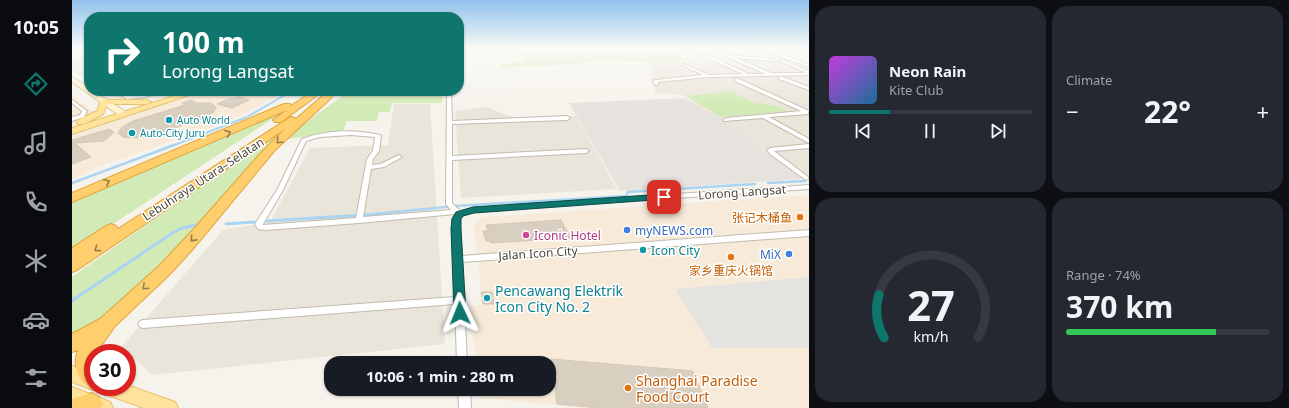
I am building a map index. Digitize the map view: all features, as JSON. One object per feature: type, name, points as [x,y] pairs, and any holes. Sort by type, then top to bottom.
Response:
[{"type":"highway","points":[[72,198],[124,174],[319,96]]},
{"type":"highway","name":"Lebuhraya Utara–Selatan","points":[[72,255],[305,102],[320,96]]},
{"type":"highway","name":"Lebuhraya Utara–Selatan","points":[[72,266],[323,96]]},
{"type":"highway","points":[[72,344],[108,320],[174,260],[264,156],[324,96]]},
{"type":"highway","points":[[90,344],[108,320]]},
{"type":"main road","points":[[72,131],[147,102],[172,96]]},
{"type":"main road","points":[[76,124],[120,113],[175,96]]},
{"type":"main road","points":[[76,124],[100,112],[104,102],[147,102]]},
{"type":"main road","points":[[72,374],[84,378]]},
{"type":"main road","points":[[72,396],[90,407]]},
{"type":"main road","points":[[134,396],[169,408]]},
{"type":"street","points":[[691,68],[708,76]]},
{"type":"street","points":[[733,68],[750,76]]},
{"type":"street","points":[[756,68],[772,75]]},
{"type":"street","points":[[798,68],[808,73]]},
{"type":"street","points":[[656,84],[655,81],[708,76],[750,76],[808,73]]},
{"type":"street","points":[[781,78],[809,89]]},
{"type":"street","points":[[73,80],[84,85]]},
{"type":"street","points":[[737,80],[808,112]]},
{"type":"street","points":[[96,96],[120,113]]},
{"type":"street","points":[[124,96],[127,98],[145,96]]},
{"type":"street","points":[[449,96],[450,158],[456,219],[462,356]]},
{"type":"street","points":[[72,100],[86,111]]},
{"type":"street","points":[[72,115],[86,111]]},
{"type":"street","points":[[72,119],[82,116],[86,111]]},
{"type":"street","points":[[726,120],[808,112]]},
{"type":"street","points":[[765,117],[809,141]]},
{"type":"street","points":[[450,124],[567,118]]},
{"type":"street","name":"Lorong Langsat","points":[[369,167],[370,159],[376,151],[377,136],[345,133],[310,137],[302,143],[280,190],[259,224],[261,227],[266,228],[454,210],[473,210],[809,187]]},
{"type":"street","points":[[806,178],[770,150],[809,146]]},
{"type":"street","points":[[450,158],[586,151]]},
{"type":"street","points":[[359,218],[369,167],[382,166],[399,157]]},
{"type":"street","name":"Jalan Icon City","points":[[458,259],[809,233]]},
{"type":"street","points":[[143,324],[460,300]]},
{"type":"street","points":[[464,396],[465,408]]},
{"type":"shaded area","points":[[72,68],[84,68],[84,78],[72,70]]},
{"type":"shaded area","points":[[651,68],[809,69],[809,179],[802,179],[720,118],[683,95],[656,93],[652,80]]},
{"type":"shaded area","name":"Auto-City Juru","points":[[72,95],[107,123],[188,96],[276,97],[230,121],[100,166],[72,179]]},
{"type":"shaded area","points":[[113,96],[156,96],[142,100],[121,101]]},
{"type":"shaded area","points":[[686,98],[720,118],[802,179],[620,191],[569,103]]},
{"type":"shaded area","points":[[394,104],[430,104],[445,344],[152,375],[136,361],[136,344],[124,344],[223,230],[270,222],[310,148],[388,145]]},
{"type":"shaded area","points":[[487,107],[516,119],[576,116],[617,189],[461,198],[455,111]]},
{"type":"shaded area","points":[[809,195],[809,277],[676,289],[712,348],[809,348],[809,408],[583,408],[481,398],[481,396],[556,396],[556,356],[476,356],[470,306],[483,305],[474,224],[484,217]]},
{"type":"shaded area","points":[[809,277],[809,348],[712,348],[675,289]]},
{"type":"green space","points":[[730,91],[755,103],[778,106],[787,111],[721,117],[686,96]]},
{"type":"green space","points":[[342,96],[442,96],[442,103],[392,103],[390,112],[379,112],[377,121],[347,121],[343,132],[287,139],[301,126]]},
{"type":"green space","points":[[289,108],[72,251],[72,200]]},
{"type":"green space","points":[[304,114],[221,202],[147,277],[99,321],[72,340],[72,277]]},
{"type":"building","points":[[238,97],[249,100],[232,108],[217,104],[230,98],[234,99]]},
{"type":"building","name":"Auto World","points":[[191,100],[197,103],[211,103],[216,107],[214,112],[204,118],[151,136],[135,138],[123,137],[118,133],[122,127],[133,121],[185,105],[182,103]]},
{"type":"building","points":[[109,129],[114,132],[104,141],[75,143],[91,157],[72,164],[72,140]]},
{"type":"building","name":"Iconic Hotel","points":[[561,220],[571,238],[491,243],[491,241],[486,241],[483,231],[488,231],[486,225]]},
{"type":"building","name":"Pencawang Elektrik Icon City No. 2","points":[[481,292],[492,292],[494,304],[483,304]]},
{"type":"building","name":"Shanghai Paradise Food Court","points":[[556,359],[693,371],[708,408],[599,408],[557,404]]},
{"type":"waterway","points":[[172,146],[247,117],[283,96]]},
{"type":"waterway","points":[[72,183],[174,145]]},
{"type":"waterway","points":[[768,183],[805,181]]},
{"type":"waterway","points":[[366,215],[456,206],[626,196],[628,192],[755,184]]},
{"type":"waterway","points":[[366,215],[379,214]]},
{"type":"waterway","points":[[267,221],[366,215]]},
{"type":"waterway","points":[[226,224],[254,222]]},
{"type":"waterway","points":[[73,300],[174,232],[182,228],[196,225]]},
{"type":"place","name":"Auto World","points":[[169,120]]},
{"type":"place","name":"Auto-City Juru","points":[[132,133]]},
{"type":"place","name":"张记木桶鱼","points":[[800,217]]},
{"type":"place","name":"myNEWS.com","points":[[627,230]]},
{"type":"place","name":"Iconic Hotel","points":[[526,235]]},
{"type":"place","name":"Icon City","points":[[643,250]]},
{"type":"place","name":"MiX","points":[[789,254]]},
{"type":"place","name":"家乡重庆火锅馆","points":[[731,257]]},
{"type":"place","name":"Pencawang Elektrik Icon City No. 2","points":[[487,298]]},
{"type":"place","name":"Shanghai Paradise Food Court","points":[[628,388]]},
{"type":"route","points":[[460,313],[456,219],[465,211],[664,197]]}]
